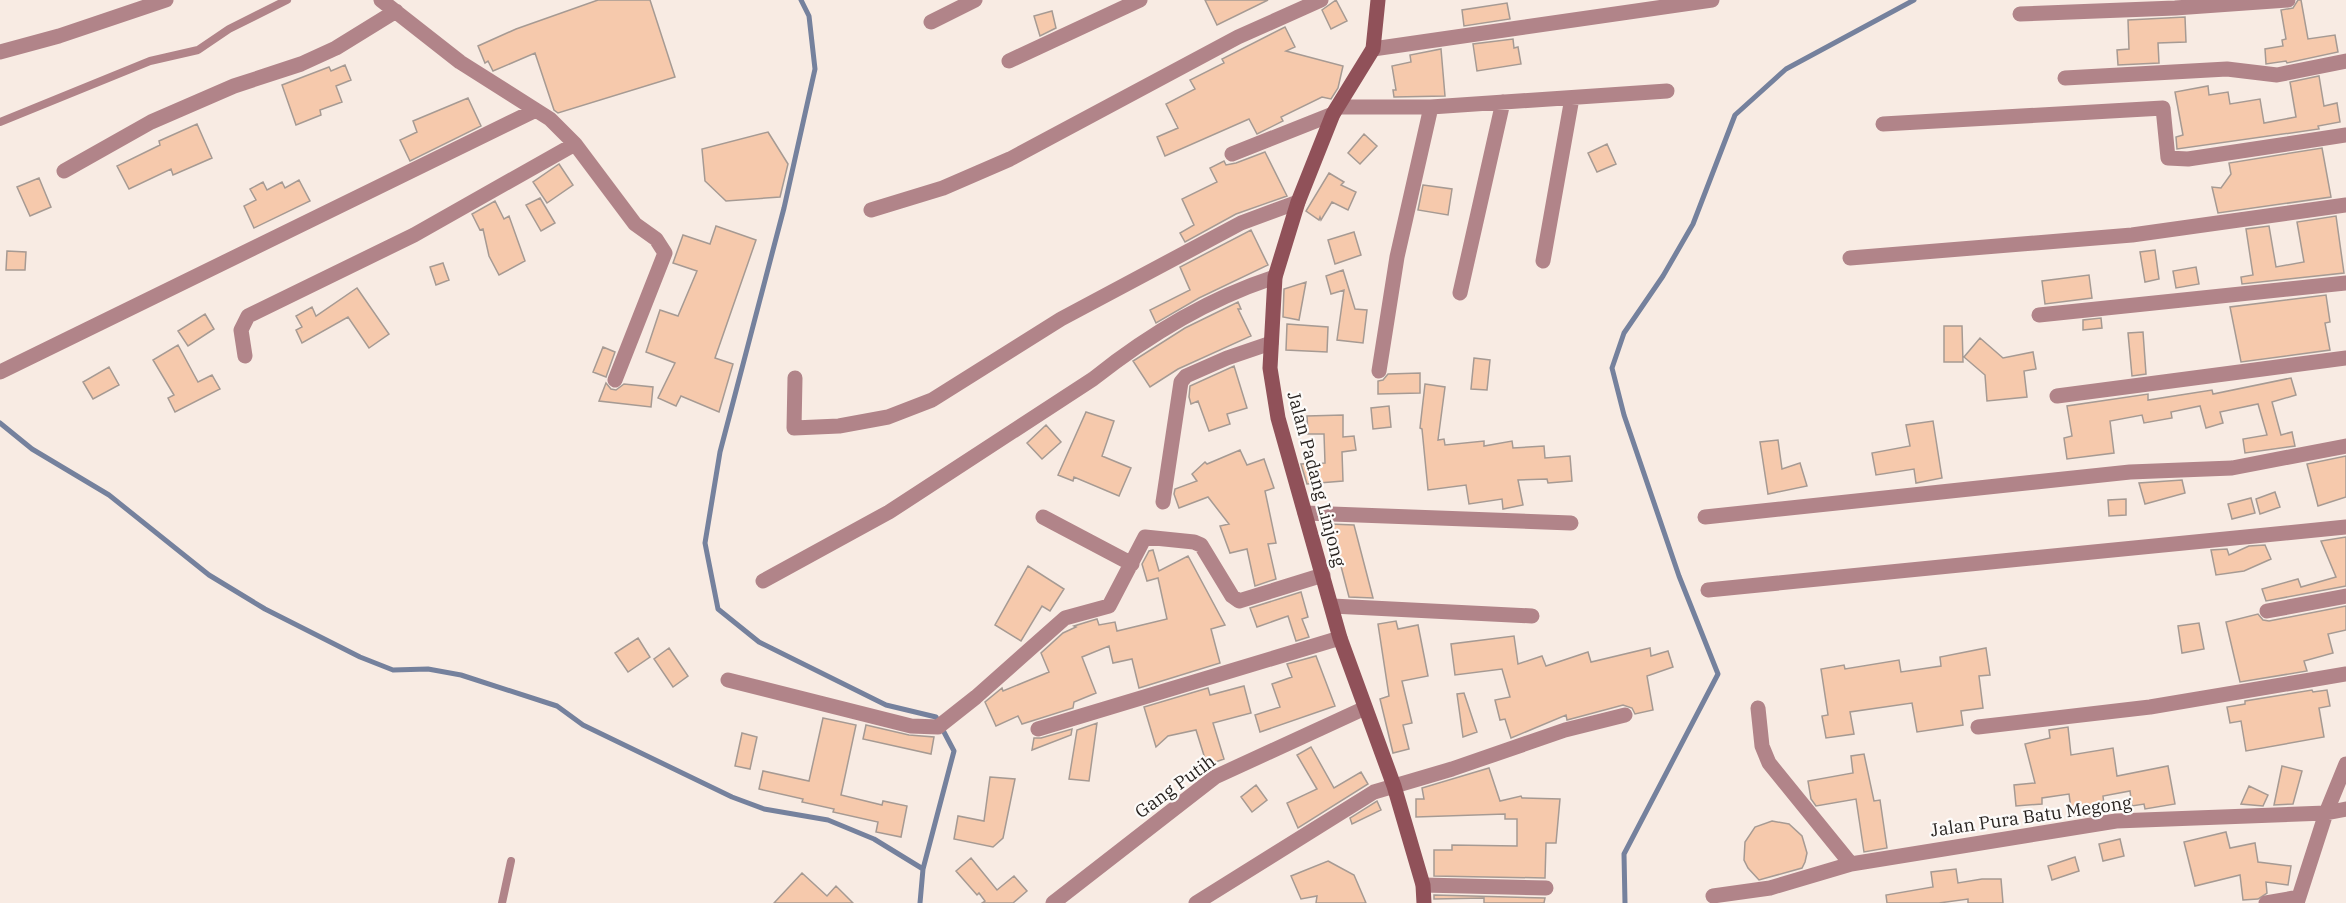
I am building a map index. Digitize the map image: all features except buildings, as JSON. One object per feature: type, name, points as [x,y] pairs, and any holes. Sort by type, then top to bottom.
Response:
[{"type":"street","points":[[0,52],[59,36],[166,0]]},
{"type":"street","points":[[381,0],[460,62],[536,110],[575,144],[635,224],[656,239],[664,253],[615,380]]},
{"type":"street","points":[[931,22],[975,0]]},
{"type":"street","points":[[1009,61],[1140,0]]},
{"type":"street","points":[[871,210],[943,188],[1010,159],[1238,37],[1321,0]]},
{"type":"street","name":"Jalan Padang Linjong","points":[[1378,0],[1373,49],[1336,111],[1298,202],[1275,277],[1270,368],[1278,418],[1340,638],[1394,786],[1423,885],[1424,903]]},
{"type":"street","points":[[1373,49],[1712,0]]},
{"type":"street","points":[[2020,14],[2175,8],[2288,0]]},
{"type":"street","points":[[64,171],[151,122],[234,86],[301,64],[336,48],[396,11]]},
{"type":"street","points":[[2065,78],[2228,69],[2277,75],[2346,61]]},
{"type":"street","points":[[1232,154],[1336,111],[1667,91]]},
{"type":"street","points":[[1543,261],[1572,98]]},
{"type":"street","points":[[1460,293],[1503,102]]},
{"type":"street","points":[[1379,371],[1397,257],[1431,107]]},
{"type":"street","points":[[1883,124],[2163,108],[2168,159],[2188,159],[2346,135]]},
{"type":"street","points":[[0,372],[536,110]]},
{"type":"street","points":[[245,357],[241,330],[248,316],[414,235],[575,144]]},
{"type":"street","points":[[795,378],[794,428],[839,426],[888,417],[933,400],[1061,319],[1241,223],[1298,202]]},
{"type":"street","points":[[1850,258],[2132,235],[2346,205]]},
{"type":"street","points":[[763,581],[889,512],[1093,379],[1121,357],[1209,304],[1246,286],[1275,277]]},
{"type":"street","points":[[2039,315],[2346,283]]},
{"type":"street","points":[[1163,502],[1181,382],[1186,376],[1227,358],[1271,343]]},
{"type":"street","points":[[2057,396],[2346,358]]},
{"type":"street","points":[[1705,517],[2130,472],[2232,468],[2346,446]]},
{"type":"street","points":[[1305,513],[1571,523]]},
{"type":"street","points":[[1043,517],[1132,564]]},
{"type":"street","points":[[1708,590],[2346,526]]},
{"type":"street","points":[[728,680],[911,726],[938,727],[976,697],[1065,618],[1108,606],[1145,537],[1194,542],[1206,550],[1232,596],[1239,601],[1323,575]]},
{"type":"street","points":[[2266,611],[2346,596]]},
{"type":"street","points":[[1332,606],[1532,616]]},
{"type":"street","points":[[1038,729],[1340,638]]},
{"type":"street","points":[[1978,727],[2150,707],[2346,674]]},
{"type":"street","name":"Gang Putih","points":[[1053,903],[1215,777],[1365,708]]},
{"type":"street","points":[[1758,708],[1762,746],[1769,763],[1851,864]]},
{"type":"street","points":[[1196,903],[1374,792],[1565,730],[1625,714]]},
{"type":"street","points":[[2266,903],[2298,900],[2326,813],[2346,764]]},
{"type":"street","name":"Jalan Pura Batu Megong","points":[[1713,896],[1770,888],[1851,864],[2116,821],[2326,813],[2346,809]]},
{"type":"street","points":[[1423,885],[1546,888]]},
{"type":"lane","points":[[0,122],[150,61],[198,50],[228,28],[287,0]]},
{"type":"lane","points":[[502,903],[511,861]]},
{"type":"waterway","points":[[801,0],[809,16],[815,69],[784,208],[720,452],[705,543],[718,609],[759,642],[886,705],[936,717],[954,751],[923,869],[920,903]]},
{"type":"waterway","points":[[1625,903],[1624,854],[1718,674],[1679,576],[1624,415],[1612,368],[1624,333],[1663,276],[1693,224],[1735,115],[1786,69],[1914,0]]},
{"type":"waterway","points":[[0,423],[32,449],[109,495],[209,575],[265,609],[360,657],[393,670],[428,669],[461,675],[557,706],[583,725],[732,797],[764,809],[828,820],[874,839],[923,869]]}]
